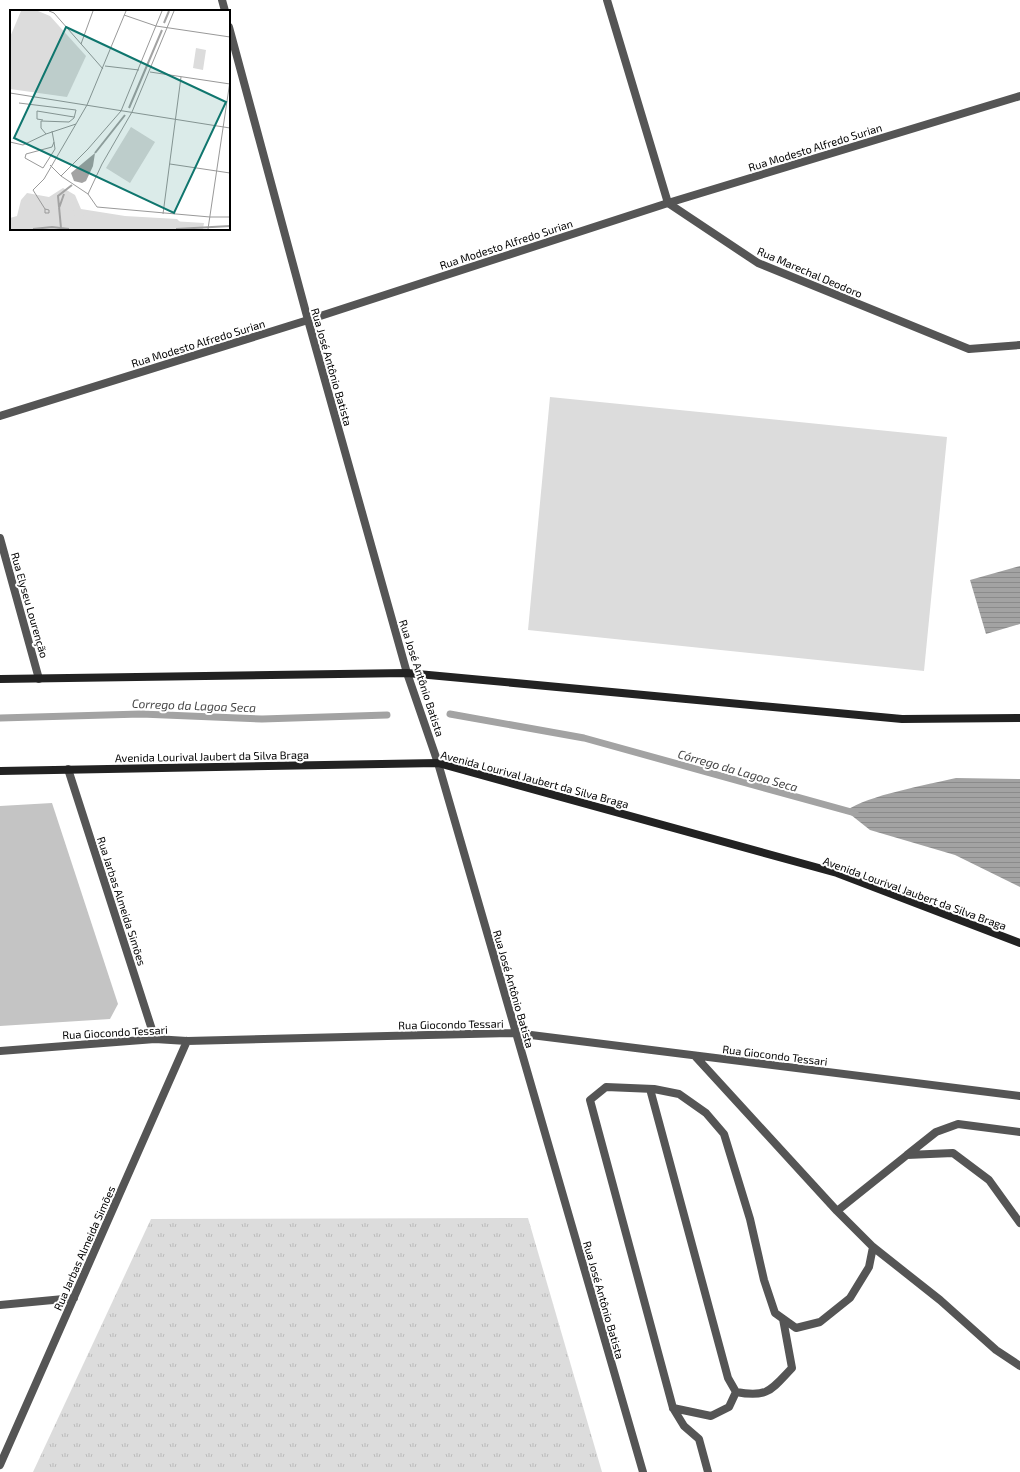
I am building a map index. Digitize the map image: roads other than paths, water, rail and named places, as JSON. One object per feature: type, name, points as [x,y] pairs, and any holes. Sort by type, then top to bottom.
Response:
[{"type":"street","points":[[222,0],[225,10]]},
{"type":"street","points":[[607,0],[668,203]]},
{"type":"street","name":"Rua José Antônio Batista","points":[[230,31],[308,320],[407,673],[438,763],[643,1472]]},
{"type":"street","name":"Rua Modesto Alfredo Surian","points":[[0,416],[308,320],[668,203],[1020,96]]},
{"type":"street","name":"Rua Marechal Deodoro","points":[[668,203],[758,263],[969,349],[1020,345]]},
{"type":"street","name":"Rua Elyseu Lourenção","points":[[0,538],[39,679]]},
{"type":"street","points":[[0,679],[407,673],[902,719],[1020,718]]},
{"type":"street","name":"Avenida Lourival Jaubert da Silva Braga","points":[[0,772],[68,769],[438,763],[837,873],[1020,943]]},
{"type":"street","name":"Rua Jarbas Almeida Simões","points":[[68,769],[155,1039]]},
{"type":"street","name":"Rua Giocondo Tessari","points":[[0,1051],[155,1039],[187,1041],[515,1033],[1020,1096]]},
{"type":"street","name":"Rua Jarbas Almeida Simões","points":[[0,1465],[187,1041]]},
{"type":"street","points":[[695,1056],[837,1211],[873,1247],[940,1300],[996,1350],[1020,1366]]},
{"type":"street","points":[[708,1472],[699,1439],[684,1426],[673,1408],[590,1100],[606,1087],[650,1089],[679,1094],[706,1113],[724,1134],[750,1219],[764,1280],[775,1313],[796,1328],[820,1322],[850,1298],[869,1267],[873,1247]]},
{"type":"street","points":[[650,1089],[728,1378],[736,1392]]},
{"type":"street","points":[[837,1211],[936,1132],[958,1124],[1020,1132]]},
{"type":"street","points":[[907,1155],[953,1153],[989,1180],[1020,1223]]},
{"type":"street","points":[[0,1305],[74,1298]]},
{"type":"street","points":[[736,1392],[754,1395],[772,1389],[792,1368],[783,1319]]},
{"type":"street","points":[[673,1408],[711,1416],[729,1407],[736,1392]]},
{"type":"waterway","name":"Corrego da Lagoa Seca","points":[[0,718],[141,714],[262,719],[387,715]]},
{"type":"waterway","name":"Córrego da Lagoa Seca","points":[[450,714],[584,738],[855,813]]}]
